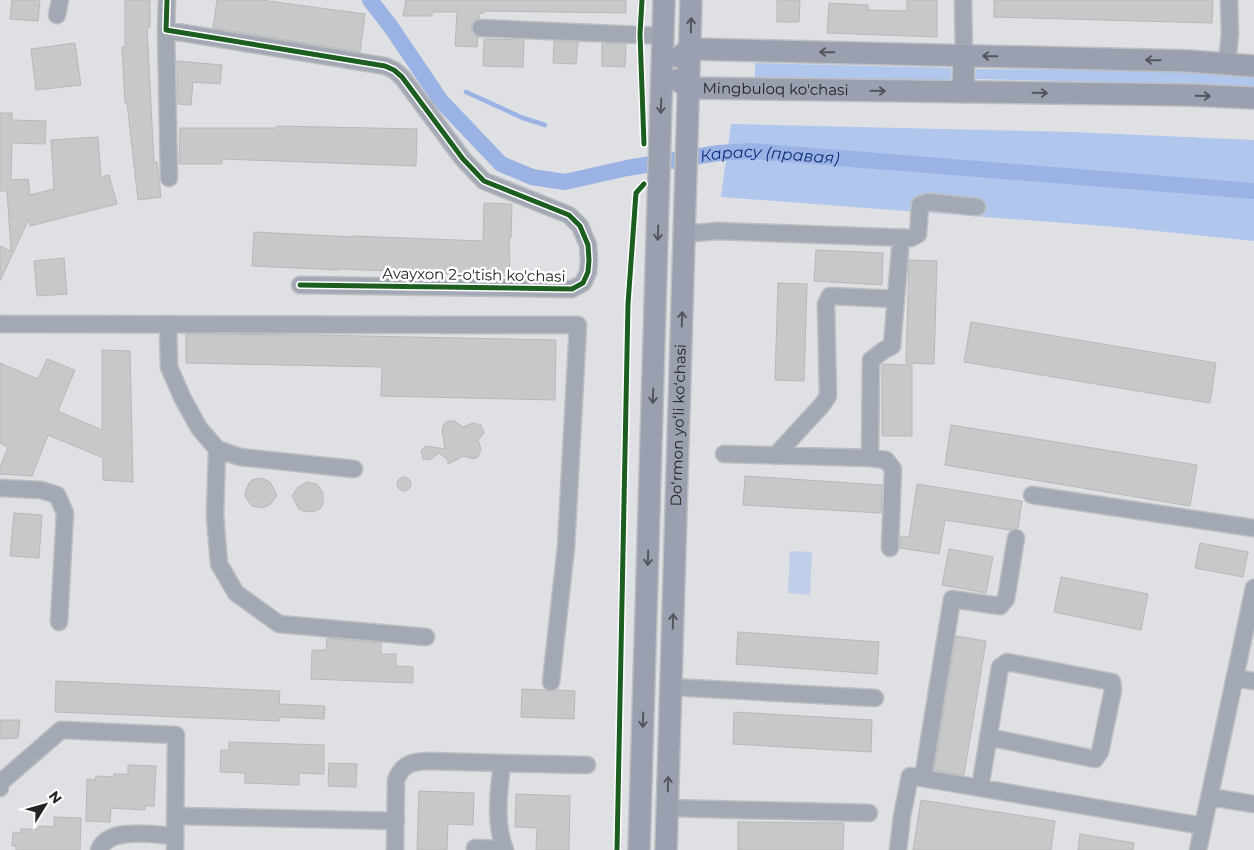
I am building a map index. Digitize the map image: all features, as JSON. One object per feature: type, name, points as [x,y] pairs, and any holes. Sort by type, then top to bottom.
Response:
[{"type":"main road","name":"Do‘rmon yo‘li ko‘chasi","points":[[639,850],[664,0]]},
{"type":"main road","name":"Do‘rmon yo‘li ko‘chasi","points":[[666,850],[691,0]]},
{"type":"main road","points":[[662,68],[690,49],[1227,63],[1254,66]]},
{"type":"main road","points":[[962,92],[964,56]]},
{"type":"main road","name":"Mingbuloq ko'chasi","points":[[662,68],[689,88],[1254,98]]},
{"type":"street","points":[[167,0],[169,178]]},
{"type":"street","points":[[963,0],[964,56]]},
{"type":"street","points":[[1227,63],[1230,34],[1229,0]]},
{"type":"street","points":[[481,28],[663,36]]},
{"type":"street","name":"Avayxon 2-o'tish ko'chasi","points":[[166,30],[385,66],[394,70],[402,77],[463,159],[484,181],[569,215],[580,226],[588,245],[588,272],[583,283],[572,289],[300,285]]},
{"type":"street","points":[[684,234],[717,230],[911,238],[918,234],[920,205],[928,202],[977,207]]},
{"type":"street","points":[[870,458],[871,360],[892,346],[901,238]]},
{"type":"street","points":[[775,456],[828,396],[826,304],[830,296],[896,298]]},
{"type":"street","points":[[0,324],[578,325],[566,547],[550,682]]},
{"type":"street","points":[[168,324],[169,368],[199,428],[217,449],[240,458],[354,469]]},
{"type":"street","points":[[217,449],[215,516],[219,564],[236,593],[279,624],[426,637]]},
{"type":"street","points":[[724,454],[886,460],[893,469],[890,548]]},
{"type":"street","points":[[0,488],[41,490],[57,495],[65,513],[59,622]]},
{"type":"street","points":[[1032,495],[1254,528]]},
{"type":"street","points":[[923,778],[952,599],[1000,606],[1006,599],[1016,538]]},
{"type":"street","points":[[1198,850],[1253,596]]},
{"type":"street","points":[[980,788],[988,737],[1000,666],[1007,662],[1112,682],[1114,690],[1100,752],[1095,758],[988,737]]},
{"type":"street","points":[[1235,678],[1254,681]]},
{"type":"street","points":[[671,687],[875,698]]},
{"type":"street","points":[[0,788],[0,783],[61,730],[176,735],[175,843],[121,834],[106,839],[101,844],[99,850]]},
{"type":"street","points":[[395,850],[396,780],[400,770],[406,765],[420,761],[587,765]]},
{"type":"street","points":[[475,850],[475,848],[505,850],[500,836],[498,796],[502,763]]},
{"type":"street","points":[[898,850],[910,776],[1203,826]]},
{"type":"street","points":[[1210,797],[1254,804]]},
{"type":"street","points":[[667,808],[869,813]]},
{"type":"street","points":[[175,816],[396,821]]},
{"type":"shaded area","points":[[755,63],[951,68],[951,82],[755,78]]},
{"type":"shaded area","points":[[976,69],[1115,70],[1219,74],[1254,77],[1254,87],[975,79]]},
{"type":"shaded area","points":[[731,124],[1072,132],[1254,140],[1254,241],[1117,227],[721,197]]},
{"type":"shaded area","points":[[790,551],[812,552],[810,595],[788,593]]},
{"type":"building","points":[[12,0],[40,0],[38,21],[10,19]]},
{"type":"building","points":[[125,0],[150,0],[150,27],[147,27],[154,162],[157,162],[161,197],[138,200],[127,103],[125,103],[122,47],[125,47]]},
{"type":"building","points":[[217,0],[261,0],[365,14],[360,52],[213,28]]},
{"type":"building","points":[[406,0],[626,0],[626,13],[484,11],[484,13],[480,13],[479,18],[473,22],[471,27],[472,33],[478,37],[477,47],[455,46],[457,12],[432,12],[432,16],[403,16]]},
{"type":"building","points":[[777,0],[800,0],[799,22],[777,22]]},
{"type":"building","points":[[907,0],[937,0],[937,37],[827,33],[829,3],[868,5],[868,10],[907,11]]},
{"type":"building","points":[[994,0],[1213,0],[1212,23],[994,17]]},
{"type":"building","points":[[484,39],[524,40],[523,67],[483,66]]},
{"type":"building","points":[[554,41],[578,42],[576,64],[553,63]]},
{"type":"building","points":[[75,43],[81,85],[36,90],[31,49]]},
{"type":"building","points":[[602,43],[626,44],[625,67],[602,66]]},
{"type":"building","points":[[177,61],[222,65],[220,84],[193,82],[191,105],[178,104]]},
{"type":"building","points":[[0,113],[12,113],[12,120],[46,121],[45,144],[12,143],[11,180],[28,179],[30,195],[54,189],[51,140],[98,137],[101,177],[109,175],[117,204],[30,226],[29,219],[0,281],[0,246],[11,251],[7,191],[0,191]]},
{"type":"building","points":[[277,126],[417,129],[416,166],[222,159],[222,164],[179,164],[180,128],[277,128]]},
{"type":"building","points":[[484,203],[512,204],[511,238],[509,238],[510,276],[252,266],[254,232],[483,241]]},
{"type":"building","points":[[816,250],[883,253],[882,285],[814,281]]},
{"type":"building","points":[[64,258],[67,294],[37,296],[34,261]]},
{"type":"building","points":[[909,260],[937,261],[934,364],[906,363]]},
{"type":"building","points":[[778,283],[807,284],[804,381],[775,380]]},
{"type":"building","points":[[971,322],[1216,363],[1210,403],[964,362]]},
{"type":"building","points":[[186,334],[556,340],[555,400],[381,396],[382,367],[186,363]]},
{"type":"building","points":[[102,350],[130,351],[133,482],[103,480],[103,458],[48,435],[32,476],[0,474],[0,467],[8,447],[0,443],[0,363],[38,379],[47,359],[75,370],[58,411],[102,430]]},
{"type":"building","points":[[882,364],[912,365],[912,436],[882,436]]},
{"type":"building","points":[[448,421],[454,421],[463,427],[473,423],[481,425],[484,433],[478,440],[481,449],[478,457],[473,459],[464,456],[448,464],[448,460],[439,453],[430,460],[423,459],[421,451],[426,446],[445,449],[442,429]]},
{"type":"building","points":[[951,425],[1197,465],[1190,506],[945,465]]},
{"type":"building","points":[[745,476],[882,485],[881,513],[743,505]]},
{"type":"building","points":[[401,477],[407,477],[411,484],[407,491],[401,491],[397,487],[397,481]]},
{"type":"building","points":[[261,478],[270,482],[277,495],[271,504],[262,508],[252,506],[245,493],[252,480]]},
{"type":"building","points":[[307,482],[317,484],[323,493],[321,508],[313,512],[299,509],[292,496],[298,487]]},
{"type":"building","points":[[917,484],[1022,501],[1018,528],[1010,530],[945,520],[939,554],[900,548],[901,536],[909,537]]},
{"type":"building","points":[[14,513],[42,515],[39,558],[10,556]]},
{"type":"building","points":[[1200,543],[1248,552],[1243,577],[1195,568]]},
{"type":"building","points":[[949,549],[993,557],[986,593],[942,585]]},
{"type":"building","points":[[1061,577],[1148,594],[1141,630],[1054,612]]},
{"type":"building","points":[[738,632],[879,642],[877,674],[736,664]]},
{"type":"building","points":[[956,636],[986,641],[964,775],[934,770]]},
{"type":"building","points":[[327,638],[381,643],[381,654],[396,654],[396,666],[413,667],[413,683],[311,679],[312,650],[326,650]]},
{"type":"building","points":[[56,681],[280,691],[279,704],[325,706],[324,719],[279,717],[279,721],[55,712]]},
{"type":"building","points":[[522,689],[550,692],[556,690],[575,691],[574,719],[521,717]]},
{"type":"building","points":[[734,712],[872,720],[871,752],[733,744]]},
{"type":"building","points":[[0,720],[20,720],[18,738],[0,739]]},
{"type":"building","points":[[229,742],[324,745],[324,774],[299,773],[299,785],[245,783],[245,773],[220,772],[221,750],[229,750]]},
{"type":"building","points":[[329,763],[357,764],[356,787],[328,786]]},
{"type":"building","points":[[128,765],[156,766],[154,806],[145,806],[145,810],[111,808],[110,822],[86,821],[87,779],[95,780],[96,776],[114,777],[114,774],[128,774]]},
{"type":"building","points":[[419,791],[474,793],[473,825],[448,824],[447,850],[417,850]]},
{"type":"building","points":[[516,794],[570,796],[569,850],[536,850],[537,828],[515,827]]},
{"type":"building","points":[[921,800],[1055,821],[1051,850],[913,850]]},
{"type":"building","points":[[54,817],[81,818],[80,850],[16,850],[16,846],[12,846],[13,832],[21,833],[21,829],[39,829],[39,826],[54,827]]},
{"type":"building","points":[[738,822],[844,823],[843,850],[738,850]]},
{"type":"building","points":[[1080,834],[1134,843],[1133,850],[1078,850]]},
{"type":"waterway","name":"Карасу (правая)","points":[[370,0],[391,27],[441,101],[501,164],[532,177],[565,182],[627,168],[719,153],[751,151],[1254,191]]},
{"type":"waterway","points":[[466,92],[523,118],[545,125]]},
{"type":"cycle path","points":[[167,0],[166,30],[385,66],[394,70],[402,77],[463,159],[484,181],[569,215],[580,226],[588,245],[588,272],[583,283],[572,289],[300,285]]},
{"type":"cycle path","points":[[642,0],[640,34],[644,144]]},
{"type":"cycle path","points":[[617,850],[628,304],[636,193],[644,184]]}]
